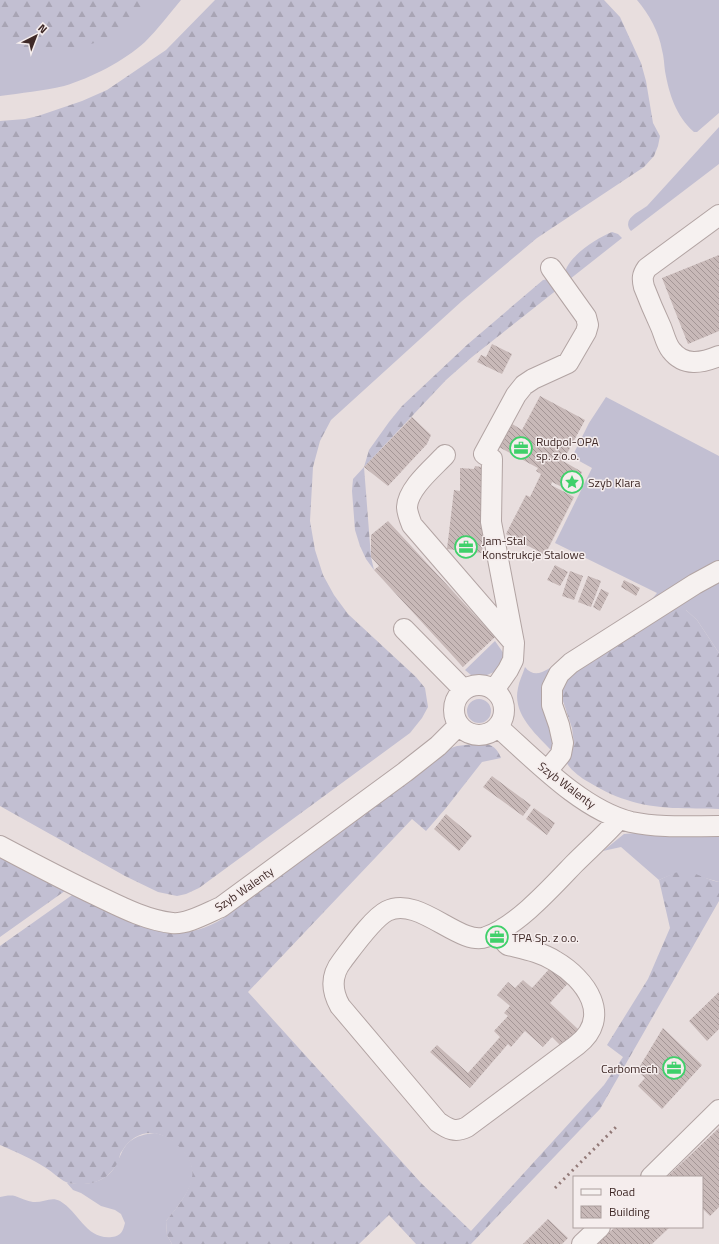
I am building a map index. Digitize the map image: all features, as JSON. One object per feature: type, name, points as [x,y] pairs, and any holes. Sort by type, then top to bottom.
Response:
[{"type":"street","points":[[719,215],[647,268],[643,274],[642,280],[670,350],[686,362],[706,362],[719,356]]},
{"type":"street","points":[[494,690],[513,660],[514,643],[491,522],[492,458],[484,454],[516,394],[534,378],[568,363],[586,332],[588,325],[586,317],[551,268]]},
{"type":"street","points":[[446,455],[417,485],[409,496],[407,508],[412,525],[514,643]]},
{"type":"street","points":[[547,771],[561,754],[563,743],[552,705],[552,688],[559,674],[571,663],[695,584],[719,571]]},
{"type":"street","points":[[404,629],[464,690]]},
{"type":"street","points":[[471,686],[486,686],[494,690],[499,696],[504,707],[502,720],[498,727],[486,734],[478,735],[464,731],[455,718],[455,703],[458,696],[471,686]]},
{"type":"street","name":"Szyb Walenty","points":[[0,846],[37,866],[124,908],[149,918],[173,923],[193,919],[221,907],[405,772],[438,746],[459,725]]},
{"type":"street","name":"Szyb Walenty","points":[[498,727],[547,771],[576,794],[600,809],[619,818],[649,825],[719,826]]},
{"type":"street","points":[[504,928],[504,939],[508,945],[538,953],[555,960],[576,978],[586,990],[591,1000],[595,1019],[590,1030],[582,1040],[467,1127],[461,1130],[452,1130],[438,1122],[340,1006],[333,988],[334,974],[339,965],[374,922],[386,911],[392,909],[402,908],[431,917],[465,936],[479,939],[488,937],[504,928],[533,906],[619,818]]},
{"type":"street","points":[[651,1176],[719,1110]]},
{"type":"street","points":[[582,1244],[599,1228]]},
{"type":"green space","points":[[0,0],[181,0],[145,42],[127,56],[107,68],[64,86],[40,91],[0,96]]},
{"type":"green space","points":[[0,0],[146,0],[128,22],[115,34],[108,38],[89,45],[66,50],[46,52],[28,49],[0,38]]},
{"type":"green space","points":[[215,0],[604,0],[620,17],[641,63],[646,81],[653,123],[660,136],[654,156],[644,167],[537,238],[462,301],[331,420],[320,441],[313,467],[310,521],[315,550],[323,575],[334,595],[348,614],[416,677],[425,688],[428,707],[422,718],[410,733],[199,888],[177,896],[158,892],[125,876],[0,806],[0,121],[25,119],[38,116],[82,101],[107,90],[166,50]]},
{"type":"green space","points":[[637,0],[719,0],[719,113],[697,132],[694,132],[682,119],[674,104],[667,80],[659,37],[646,11]]},
{"type":"green space","points":[[719,127],[719,164],[631,231],[628,227],[628,223],[632,216],[647,206]]},
{"type":"green space","points":[[612,232],[618,234],[622,238],[570,279],[565,272],[572,259],[599,238]]},
{"type":"green space","points":[[549,279],[558,289],[472,357],[446,380],[364,467],[369,450],[402,406],[468,344],[543,280]]},
{"type":"green space","points":[[606,397],[719,456],[719,566],[656,603],[652,599],[657,593],[555,543],[592,468],[572,457],[589,423]]},
{"type":"green space","points":[[364,467],[371,557],[374,570],[366,559],[355,530],[352,491],[353,479]]},
{"type":"green space","points":[[719,578],[719,653],[697,620],[686,610],[663,611]]},
{"type":"green space","points":[[677,608],[686,610],[697,620],[719,653],[719,809],[661,807],[621,798],[606,792],[585,780],[571,769],[566,761],[574,744],[572,728],[562,698],[562,689],[567,677],[663,611]]},
{"type":"green space","points":[[495,641],[504,654],[504,659],[494,672],[487,675],[476,676],[471,675],[465,670]]},
{"type":"green space","points":[[560,661],[556,740],[552,751],[527,723],[522,715],[517,697],[525,667],[529,671],[538,673],[547,670]]},
{"type":"green space","points":[[479,699],[484,700],[490,706],[490,716],[484,722],[479,723],[474,722],[468,716],[467,711],[468,706],[474,700]]},
{"type":"green space","points":[[482,743],[494,748],[501,758],[482,762],[426,831],[412,819],[248,992],[421,1183],[471,1231],[604,1085],[623,1057],[607,1045],[648,979],[670,928],[659,880],[674,873],[680,872],[697,874],[719,882],[719,901],[600,1109],[471,1244],[416,1244],[389,1215],[359,1244],[172,1244],[167,1235],[166,1221],[185,1195],[190,1183],[192,1171],[191,1164],[184,1152],[169,1139],[153,1133],[136,1137],[129,1142],[121,1152],[119,1161],[109,1174],[97,1181],[84,1184],[72,1184],[66,1182],[35,1161],[0,1145],[0,946],[75,893],[173,933],[192,931],[211,925],[222,919],[448,749],[457,746]]},
{"type":"green space","points":[[624,834],[719,835],[719,882],[705,878],[673,874],[659,880],[621,847],[603,851]]},
{"type":"green space","points":[[0,857],[28,872],[69,888],[0,937]]},
{"type":"green space","points":[[155,1133],[177,1143],[189,1158],[193,1170],[192,1182],[186,1194],[166,1221],[167,1235],[172,1244],[0,1244],[0,1197],[8,1196],[15,1196],[33,1202],[40,1202],[50,1199],[60,1201],[67,1206],[89,1230],[96,1234],[103,1237],[112,1237],[120,1234],[125,1223],[121,1214],[115,1210],[101,1206],[81,1193],[73,1190],[67,1183],[80,1184],[100,1180],[109,1174],[114,1168],[125,1146],[132,1140],[141,1136]]},
{"type":"building","points":[[719,255],[719,331],[688,344],[662,278]]},
{"type":"building","points":[[492,344],[512,354],[502,374],[477,362],[481,355],[486,357]]},
{"type":"building","points":[[540,396],[585,420],[563,461],[582,472],[572,492],[552,482],[551,485],[574,497],[545,555],[506,534],[526,495],[530,497],[541,474],[536,471],[538,468],[497,446],[509,422],[522,430]]},
{"type":"building","points":[[412,417],[431,435],[427,444],[388,486],[364,467]]},
{"type":"building","points":[[475,466],[487,468],[482,553],[447,549],[454,490],[460,491],[460,468],[474,469]]},
{"type":"building","points":[[388,521],[495,637],[463,667],[374,570],[379,566],[371,557],[371,535]]},
{"type":"building","points":[[555,565],[568,572],[560,586],[547,580]]},
{"type":"building","points":[[570,571],[583,576],[574,600],[562,596]]},
{"type":"building","points":[[588,576],[601,581],[591,607],[578,602]]},
{"type":"building","points":[[624,580],[640,588],[636,596],[621,587]]},
{"type":"building","points":[[601,589],[609,593],[600,611],[593,607]]},
{"type":"building","points":[[492,776],[531,805],[523,816],[483,787]]},
{"type":"building","points":[[534,808],[555,823],[547,835],[526,819]]},
{"type":"building","points":[[446,814],[472,836],[459,851],[434,829]]},
{"type":"building","points":[[552,966],[570,981],[550,1003],[579,1030],[563,1048],[552,1037],[543,1047],[525,1031],[511,1047],[508,1044],[470,1088],[430,1052],[437,1045],[468,1073],[500,1037],[494,1031],[508,1016],[504,1013],[510,1006],[497,995],[508,982],[515,988],[523,980],[532,988]]},
{"type":"building","points":[[719,992],[719,1029],[707,1041],[689,1021]]},
{"type":"building","points":[[663,1028],[702,1065],[662,1109],[638,1086],[645,1078],[637,1071]]},
{"type":"building","points":[[719,1128],[719,1207],[710,1216],[703,1209],[703,1176],[668,1176]]},
{"type":"building","points":[[548,1219],[568,1238],[562,1244],[523,1244]]},
{"type":"building","points":[[614,1228],[669,1228],[652,1244],[597,1244]]},
{"type":"railway","points":[[555,1188],[617,1126]]},
{"type":"place","name":"Rudpol-OPA sp. z o.o.","points":[[521,448]]},
{"type":"place","name":"Szyb Klara","points":[[572,482]]},
{"type":"place","name":"Jam-Stal Konstrukcje Stalowe","points":[[466,547]]},
{"type":"place","name":"TPA Sp. z o.o.","points":[[497,937]]},
{"type":"place","name":"Carbomech","points":[[674,1068]]}]
